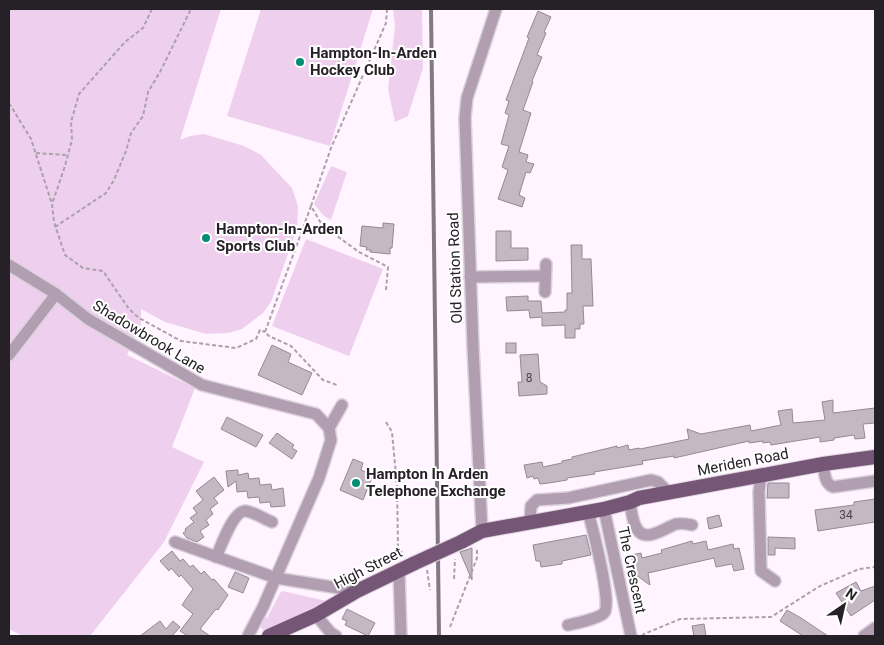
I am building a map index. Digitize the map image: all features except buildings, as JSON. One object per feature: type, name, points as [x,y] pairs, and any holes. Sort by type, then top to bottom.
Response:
[{"type":"main road","name":"Meriden Road","points":[[480,537],[530,522],[604,509],[639,498],[823,464],[875,457]]},
{"type":"main road","name":"High Street","points":[[269,636],[316,615],[357,591],[480,537]]},
{"type":"street","name":"Old Station Road","points":[[480,537],[465,144],[466,108],[467,98],[496,9]]},
{"type":"street","name":"Shadowbrook Lane","points":[[9,265],[56,294],[88,319],[202,386],[316,414],[329,428]]},
{"type":"street","points":[[470,277],[546,270],[545,292]]},
{"type":"street","points":[[9,355],[56,294]]},
{"type":"street","points":[[248,636],[264,607],[319,478],[331,440],[329,428],[342,405]]},
{"type":"street","points":[[823,464],[826,480],[833,487],[875,481]]},
{"type":"street","points":[[761,475],[759,492],[761,571],[775,581]]},
{"type":"street","points":[[530,522],[531,506],[537,500],[568,498],[651,480],[658,482],[668,494]]},
{"type":"street","points":[[630,502],[636,527],[640,532],[652,535],[676,524],[692,525]]},
{"type":"street","name":"The Crescent","points":[[604,509],[631,636]]},
{"type":"street","points":[[216,557],[232,521],[238,514],[246,511],[272,522]]},
{"type":"street","points":[[568,625],[604,614],[608,605],[593,528],[588,512]]},
{"type":"street","points":[[175,542],[276,578],[357,591]]},
{"type":"street","points":[[401,636],[412,567]]},
{"type":"street","points":[[316,615],[330,632],[336,636]]},
{"type":"street","points":[[864,636],[875,628]]},
{"type":"path","points":[[52,204],[72,140],[71,122],[80,94],[125,42],[143,28],[152,9]]},
{"type":"path","points":[[55,227],[106,193],[114,180],[132,133],[144,116],[148,92],[191,9]]},
{"type":"path","points":[[265,332],[331,148],[386,23],[387,9]]},
{"type":"path","points":[[9,103],[32,139],[52,204],[54,222],[65,255],[83,268],[103,271],[129,309],[139,318],[181,341],[236,348],[256,339],[260,330],[291,346],[324,380],[337,385]]},
{"type":"path","points":[[36,153],[67,155]]},
{"type":"path","points":[[310,206],[322,224],[359,252],[388,267],[386,290]]},
{"type":"path","points":[[386,422],[392,432],[397,486],[398,548],[430,590]]},
{"type":"path","points":[[450,627],[477,558],[480,537]]},
{"type":"path","points":[[454,579],[458,548]]},
{"type":"path","points":[[642,636],[680,619],[771,617],[820,586],[859,569],[875,567]]},
{"type":"shaded area","points":[[9,9],[221,9],[180,140],[204,134],[244,146],[261,155],[292,188],[298,206],[297,228],[271,302],[263,313],[242,329],[228,333],[206,334],[165,322],[141,309],[141,324],[127,355],[195,388],[172,447],[204,462],[164,542],[90,636],[23,636],[9,629]]},
{"type":"shaded area","name":"Hampton-In-Arden Hockey Club","points":[[261,9],[373,9],[330,146],[227,116]]},
{"type":"shaded area","points":[[393,9],[422,9],[423,68],[408,116],[395,122],[388,89],[395,26]]},
{"type":"shaded area","points":[[331,166],[347,172],[331,220],[324,216],[314,204]]},
{"type":"shaded area","points":[[306,239],[383,269],[349,356],[272,326]]},
{"type":"shaded area","points":[[283,591],[326,601],[263,630],[260,626],[264,617],[267,618],[280,593]]},
{"type":"railway","points":[[431,9],[439,636]]},
{"type":"place","name":"Hampton-In-Arden Hockey Club","points":[[300,62]]},
{"type":"place","name":"Hampton-In-Arden Sports Club","points":[[206,238]]},
{"type":"place","name":"Hampton In Arden Telephone Exchange","points":[[356,483]]}]
